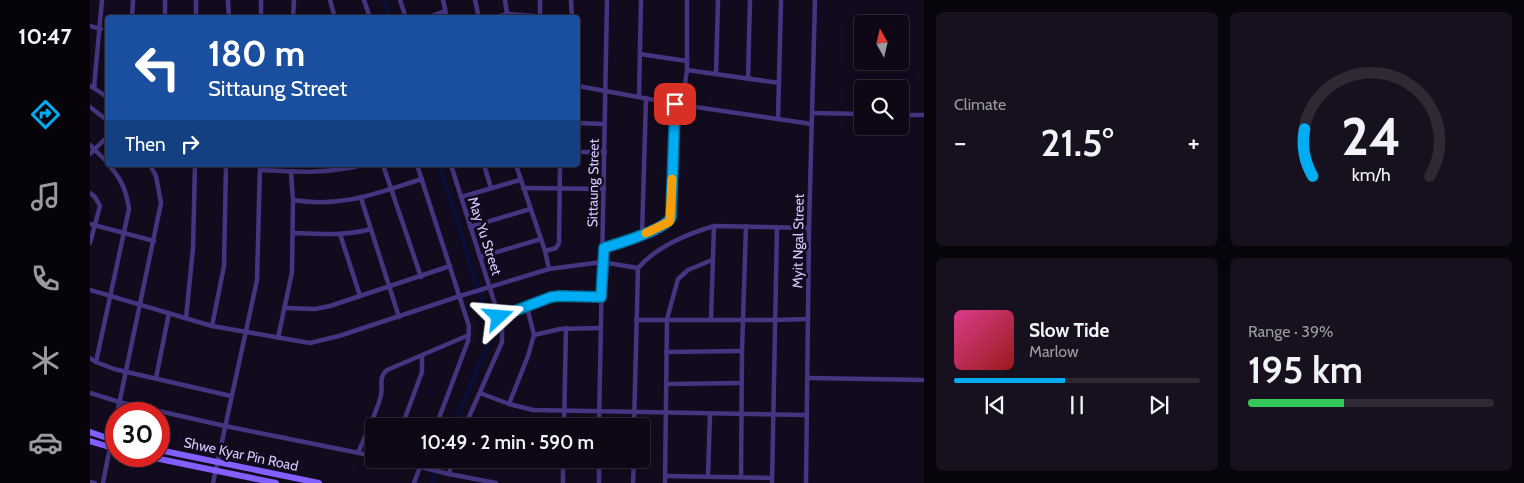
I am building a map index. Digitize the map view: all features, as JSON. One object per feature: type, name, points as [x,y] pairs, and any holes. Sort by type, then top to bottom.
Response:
[{"type":"street","points":[[102,0],[101,29],[92,87],[105,96]]},
{"type":"street","points":[[132,15],[133,0]]},
{"type":"street","points":[[165,0],[165,15]]},
{"type":"street","points":[[196,0],[196,15]]},
{"type":"street","points":[[228,0],[229,15]]},
{"type":"street","points":[[261,0],[261,15]]},
{"type":"street","points":[[293,15],[294,0]]},
{"type":"street","points":[[330,0],[334,15]]},
{"type":"street","points":[[364,0],[369,15]]},
{"type":"street","points":[[400,0],[405,15]]},
{"type":"street","points":[[443,0],[446,15]]},
{"type":"street","points":[[475,0],[478,15]]},
{"type":"street","points":[[505,0],[507,14]]},
{"type":"street","points":[[540,0],[540,15]]},
{"type":"street","points":[[571,0],[572,15]]},
{"type":"street","name":"Sittaung Street","points":[[600,418],[607,0]]},
{"type":"street","points":[[639,97],[641,0]]},
{"type":"street","points":[[682,105],[687,70],[687,0]]},
{"type":"street","points":[[716,74],[718,0]]},
{"type":"street","points":[[748,79],[750,0]]},
{"type":"street","points":[[778,119],[781,0]]},
{"type":"street","name":"Myit Ngal Street","points":[[806,483],[809,228],[815,0]]},
{"type":"street","points":[[434,15],[445,11]]},
{"type":"street","points":[[504,15],[524,15]]},
{"type":"street","points":[[90,26],[101,29]]},
{"type":"street","points":[[640,54],[687,61]]},
{"type":"street","points":[[687,70],[779,83]]},
{"type":"street","points":[[580,86],[675,104],[812,124]]},
{"type":"street","points":[[642,235],[646,98]]},
{"type":"street","points":[[604,248],[642,235],[669,222],[671,217],[675,104]]},
{"type":"street","points":[[90,107],[105,119]]},
{"type":"street","points":[[813,113],[854,114]]},
{"type":"street","points":[[909,115],[924,116]]},
{"type":"street","points":[[580,123],[605,124]]},
{"type":"street","points":[[90,154],[105,139]]},
{"type":"street","points":[[90,145],[105,161]]},
{"type":"street","points":[[580,152],[605,152]]},
{"type":"street","points":[[96,362],[129,209],[127,191],[110,167]]},
{"type":"street","points":[[90,393],[119,402],[162,203],[156,176],[151,167]]},
{"type":"street","points":[[186,318],[192,248],[195,167]]},
{"type":"street","points":[[212,326],[224,266],[226,167]]},
{"type":"street","points":[[213,483],[258,269],[260,167],[291,172],[336,171],[354,167]]},
{"type":"street","points":[[384,167],[421,277]]},
{"type":"street","points":[[418,167],[469,326],[469,336],[439,418]]},
{"type":"street","name":"May Yu Street","points":[[452,167],[502,328],[502,342],[469,418]]},
{"type":"street","points":[[485,167],[491,188]]},
{"type":"street","points":[[517,167],[549,269]]},
{"type":"street","points":[[544,251],[556,248],[559,244],[560,167]]},
{"type":"street","points":[[278,338],[292,272],[293,200],[291,172]]},
{"type":"street","points":[[293,200],[331,203],[361,198],[422,179]]},
{"type":"street","points":[[461,197],[520,180]]},
{"type":"street","points":[[523,188],[604,189]]},
{"type":"street","points":[[90,193],[95,197],[100,206],[92,225],[90,243]]},
{"type":"street","points":[[361,198],[399,317]]},
{"type":"street","points":[[470,226],[530,209]]},
{"type":"street","points":[[92,225],[154,241]]},
{"type":"street","points":[[634,418],[638,268],[647,258],[661,248],[700,230],[714,226],[809,228]]},
{"type":"street","points":[[711,320],[714,226]]},
{"type":"street","points":[[741,477],[742,351],[746,226]]},
{"type":"street","points":[[665,476],[741,477],[772,480],[777,227]]},
{"type":"street","points":[[293,233],[340,234],[371,229]]},
{"type":"street","points":[[340,234],[360,296]]},
{"type":"street","points":[[480,258],[541,239]]},
{"type":"street","points":[[665,483],[667,319],[678,279],[688,270],[712,260]]},
{"type":"street","points":[[90,290],[212,326],[310,343],[339,336],[549,269],[602,262],[638,268]]},
{"type":"street","points":[[285,308],[315,309],[421,277],[450,266]]},
{"type":"street","points":[[499,317],[551,297],[601,297]]},
{"type":"street","points":[[509,404],[528,356],[534,335],[527,307]]},
{"type":"street","points":[[156,378],[169,313]]},
{"type":"street","points":[[636,320],[808,319]]},
{"type":"street","points":[[534,335],[566,328],[601,328]]},
{"type":"street","points":[[564,418],[566,328]]},
{"type":"street","points":[[358,453],[380,398],[380,377],[382,374],[387,370],[469,336]]},
{"type":"street","points":[[666,352],[742,351]]},
{"type":"street","points":[[405,418],[422,372],[422,356]]},
{"type":"street","points":[[90,358],[96,362],[126,372],[231,396]]},
{"type":"street","points":[[808,378],[924,380]]},
{"type":"street","points":[[667,384],[742,383]]},
{"type":"street","points":[[480,393],[509,404],[533,410],[807,416]]},
{"type":"street","points":[[170,414],[365,454]]},
{"type":"street","points":[[708,476],[710,414]]},
{"type":"street","points":[[90,432],[105,437]]},
{"type":"street","points":[[90,441],[105,445]]},
{"type":"street","name":"Shwe Kyar Pin Road","points":[[170,452],[319,483]]},
{"type":"street","name":"Shwe Kyar Pin Road","points":[[170,461],[276,483]]},
{"type":"street","points":[[104,483],[109,467]]},
{"type":"street","points":[[414,483],[420,468]]},
{"type":"street","points":[[424,468],[496,483]]},
{"type":"street","points":[[449,474],[451,468]]},
{"type":"street","points":[[563,468],[563,483]]},
{"type":"street","points":[[599,468],[599,483]]},
{"type":"street","points":[[634,468],[634,483]]},
{"type":"street","points":[[90,482],[95,483]]},
{"type":"waterway","points":[[384,0],[389,15]]},
{"type":"waterway","points":[[440,167],[491,329],[491,336],[456,418]]},
{"type":"waterway","points":[[432,483],[435,473]]},
{"type":"slow traffic","points":[[646,233],[670,220],[672,179]]},
{"type":"route","points":[[499,317],[551,297],[601,297],[604,248],[642,235],[669,222],[671,217],[675,104]]}]
